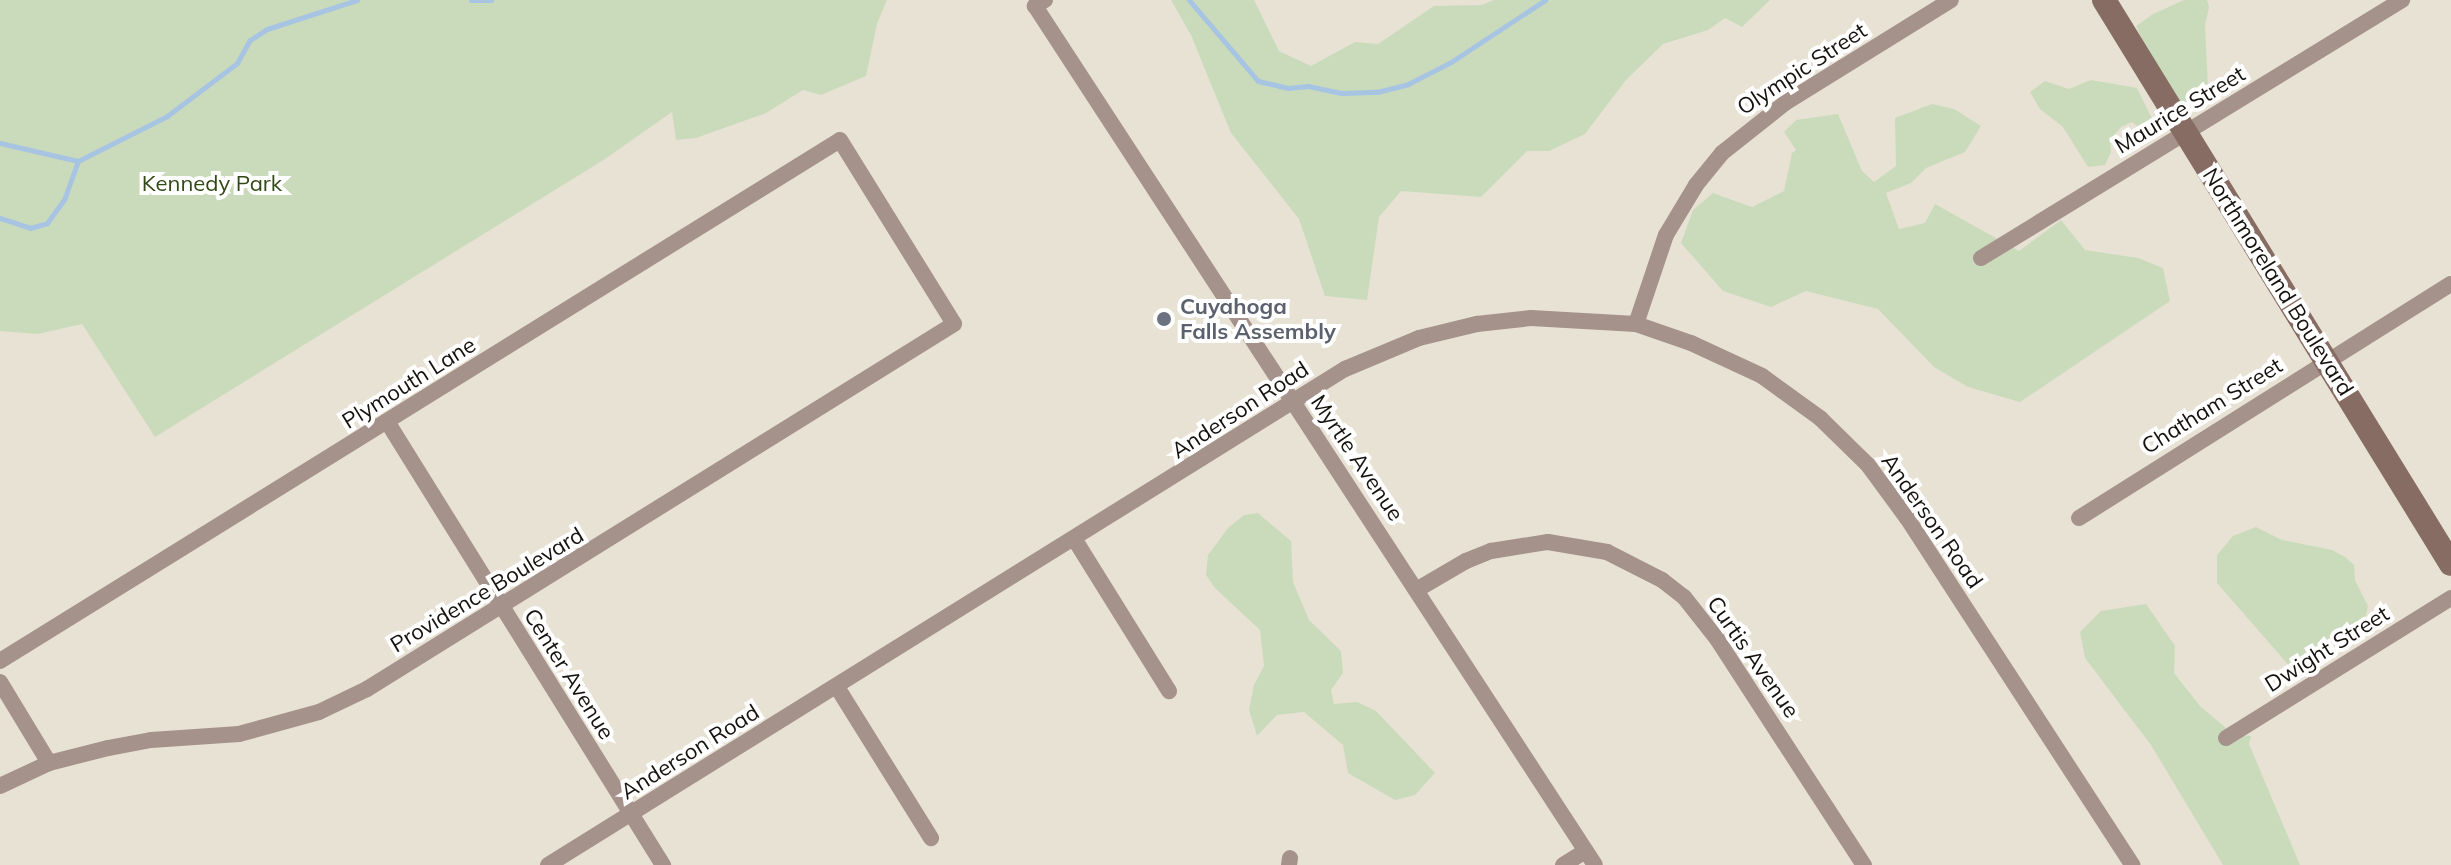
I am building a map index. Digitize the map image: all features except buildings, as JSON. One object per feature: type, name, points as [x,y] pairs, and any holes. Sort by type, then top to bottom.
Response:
[{"type":"street","name":"Myrtle Avenue","points":[[1045,0],[1035,6],[1418,589],[1590,858]]},
{"type":"street","name":"Olympic Street","points":[[1636,324],[1666,235],[1696,185],[1722,153],[1785,103],[1951,0]]},
{"type":"street","name":"Northmoreland Boulevard","points":[[2104,0],[2451,564]]},
{"type":"street","name":"Maurice Street","points":[[1981,258],[2402,0]]},
{"type":"street","name":"Plymouth Lane","points":[[0,661],[840,140],[954,324]]},
{"type":"street","name":"Chatham Street","points":[[2079,518],[2451,284]]},
{"type":"street","name":"Anderson Road","points":[[548,865],[1075,540],[1293,401],[1381,352],[1459,327],[1531,318],[1636,324],[1691,343],[1762,376],[1820,418],[1850,445],[1907,518],[2132,865]]},
{"type":"street","name":"Providence Boulevard","points":[[0,786],[49,763],[147,740],[239,734],[319,712],[367,689],[954,324]]},
{"type":"street","name":"Center Avenue","points":[[388,423],[663,865]]},
{"type":"street","points":[[1075,540],[1169,691]]},
{"type":"street","name":"Curtis Avenue","points":[[1418,589],[1466,561],[1491,551],[1548,542],[1607,552],[1662,580],[1684,597],[1709,628],[1864,865]]},
{"type":"street","name":"Dwight Street","points":[[2226,738],[2451,598]]},
{"type":"street","points":[[0,682],[49,763]]},
{"type":"street","points":[[837,687],[931,838]]},
{"type":"street","points":[[1563,865],[1590,858]]},
{"type":"green space","name":"Kennedy Park","points":[[0,0],[887,0],[877,24],[866,76],[821,95],[803,90],[766,113],[696,138],[676,140],[672,112],[605,159],[155,437],[82,324],[38,334],[0,331]]},
{"type":"green space","points":[[1171,0],[1254,0],[1279,51],[1311,66],[1355,42],[1378,44],[1434,6],[1482,5],[1494,0],[1770,0],[1742,27],[1725,18],[1708,30],[1663,44],[1626,80],[1585,134],[1549,151],[1527,151],[1481,197],[1401,191],[1379,217],[1367,300],[1325,296],[1299,219],[1231,133],[1191,35]]},
{"type":"green space","points":[[2184,0],[2207,0],[2209,7],[2205,26],[2208,87],[2199,102],[2179,105],[2136,26],[2153,14]]},
{"type":"green space","points":[[2091,80],[2137,88],[2158,131],[2153,138],[2132,122],[2121,127],[2110,140],[2111,152],[2105,165],[2088,167],[2063,127],[2040,109],[2030,92],[2045,81],[2069,89]]},
{"type":"green space","points":[[1932,104],[1954,109],[1981,126],[1965,152],[1926,168],[1911,183],[1886,193],[1899,229],[1925,223],[1935,204],[2019,251],[2061,220],[2085,250],[2138,258],[2163,268],[2170,301],[2020,402],[1968,387],[1934,367],[1878,309],[1806,291],[1771,307],[1723,291],[1681,243],[1693,210],[1713,193],[1752,207],[1784,191],[1792,153],[1796,150],[1784,132],[1796,120],[1838,114],[1862,171],[1874,182],[1896,166],[1895,118]]},
{"type":"green space","points":[[1258,513],[1291,541],[1293,582],[1309,620],[1341,651],[1343,673],[1331,690],[1334,704],[1357,702],[1376,711],[1435,773],[1415,795],[1395,800],[1348,773],[1343,745],[1304,712],[1277,715],[1257,736],[1249,710],[1254,685],[1264,666],[1260,630],[1215,588],[1206,575],[1208,555],[1228,528],[1244,515]]},
{"type":"green space","points":[[2256,527],[2282,540],[2332,550],[2345,557],[2354,565],[2355,580],[2368,606],[2364,623],[2353,637],[2298,676],[2217,583],[2217,555],[2233,536]]},
{"type":"green space","points":[[2146,604],[2175,646],[2174,673],[2200,706],[2233,734],[2251,736],[2249,744],[2300,865],[2223,865],[2151,745],[2085,658],[2080,632],[2101,611]]},
{"type":"waterway","points":[[0,143],[78,161],[167,116],[237,63],[250,40],[267,29],[357,0]]},
{"type":"waterway","points":[[471,0],[491,0]]},
{"type":"waterway","points":[[1189,0],[1258,81],[1288,88],[1308,86],[1342,93],[1377,92],[1408,84],[1451,62],[1545,0]]},
{"type":"waterway","points":[[0,218],[30,228],[47,223],[64,200],[78,161]]},
{"type":"place","name":"Cuyahoga Falls Assembly","points":[[1164,319]]}]
